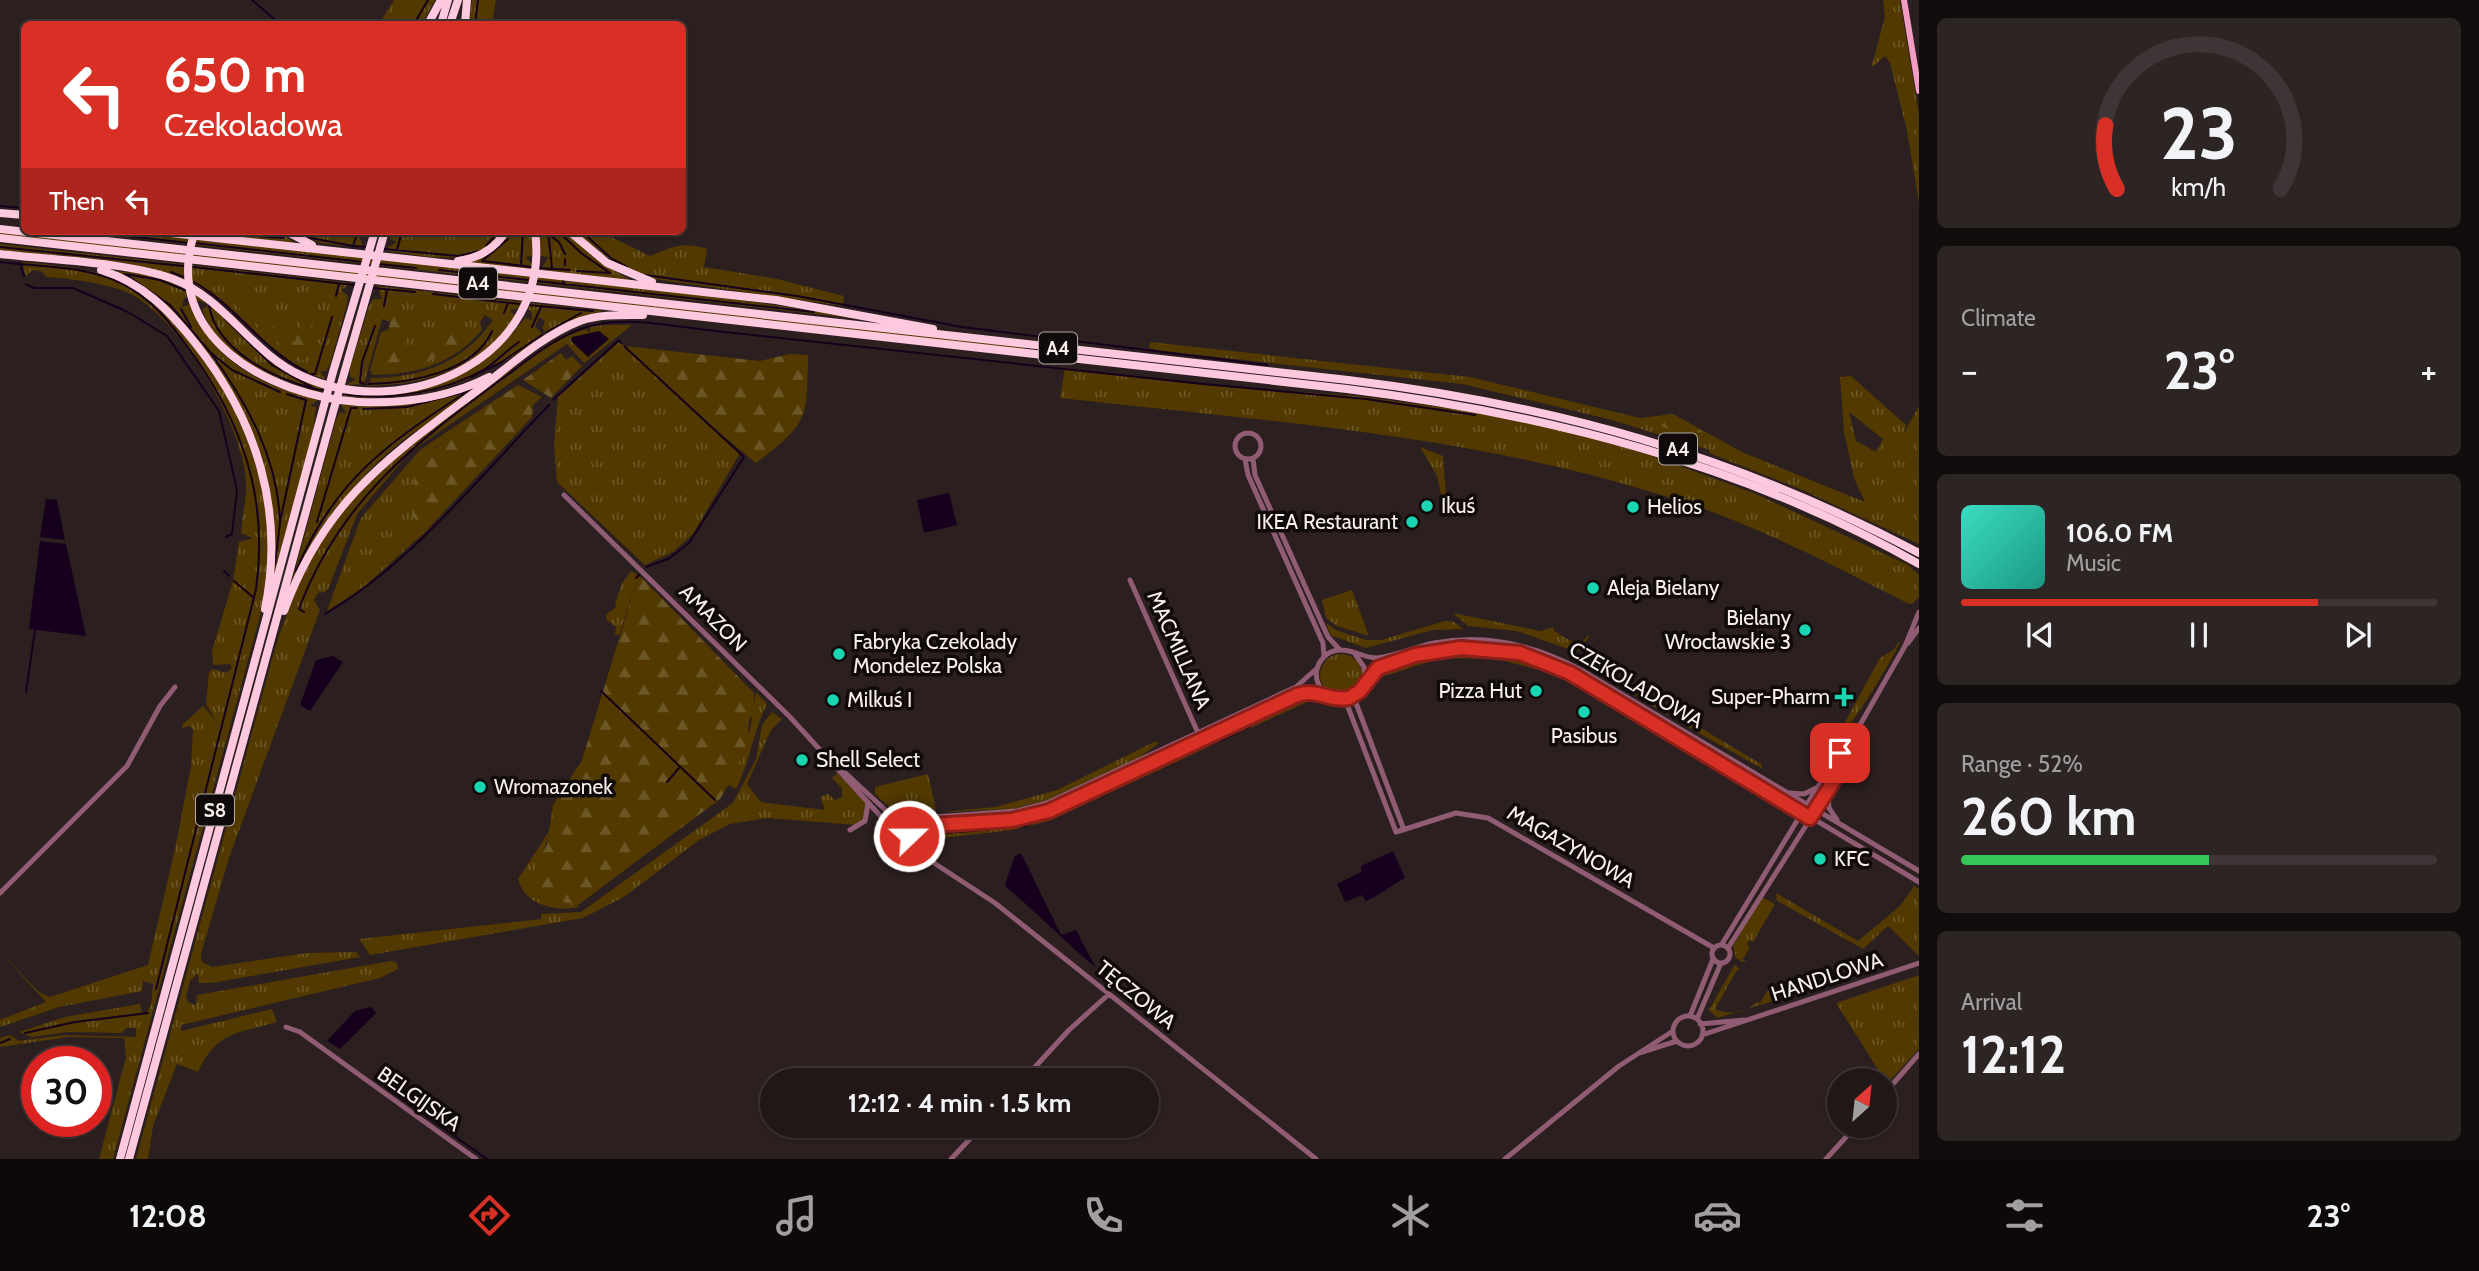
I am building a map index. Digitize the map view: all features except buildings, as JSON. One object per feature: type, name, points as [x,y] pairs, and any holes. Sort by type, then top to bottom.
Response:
[{"type":"highway","points":[[430,21],[441,0]]},
{"type":"highway","points":[[441,21],[448,0]]},
{"type":"highway","points":[[451,21],[458,0]]},
{"type":"highway","points":[[465,21],[467,0]]},
{"type":"highway","points":[[0,213],[21,215]]},
{"type":"highway","name":"A4","points":[[0,229],[21,231]]},
{"type":"highway","name":"A4","points":[[54,235],[1398,386],[1520,406],[1648,439],[1747,474],[1821,505],[1917,558]]},
{"type":"highway","points":[[192,235],[800,303],[956,336]]},
{"type":"highway","points":[[194,235],[189,274],[197,310],[216,341],[244,365],[282,384],[332,398],[374,402],[425,398],[472,385],[505,369]]},
{"type":"highway","points":[[293,235],[304,242],[336,250]]},
{"type":"highway","name":"S8","points":[[130,1159],[333,412],[373,235]]},
{"type":"highway","name":"S8","points":[[120,1159],[333,372],[384,235]]},
{"type":"highway","points":[[431,261],[463,260],[481,255],[494,247],[503,235]]},
{"type":"highway","points":[[0,254],[152,272],[181,282],[219,306],[262,349],[288,369],[316,382],[352,389],[417,386],[462,371],[500,344],[523,310],[532,285],[537,259],[536,235]]},
{"type":"highway","points":[[573,235],[595,255],[620,271],[650,282],[690,290]]},
{"type":"highway","name":"A4","points":[[0,238],[1348,389],[1518,415],[1606,436],[1688,462],[1818,513],[1917,558]]},
{"type":"highway","points":[[81,263],[131,281],[160,302],[220,377],[247,425],[264,473],[272,533],[270,579],[258,649]]},
{"type":"highway","points":[[266,660],[301,571],[342,505],[401,446],[551,336],[582,320],[603,315],[677,314]]},
{"type":"main road","points":[[1904,0],[1919,91]]},
{"type":"street","points":[[1248,433],[1258,437],[1261,443],[1259,454],[1253,459],[1245,459],[1237,453],[1235,445],[1239,437],[1248,433]]},
{"type":"street","points":[[1245,459],[1248,475],[1299,581],[1324,643],[1324,656],[1303,683],[1047,803],[1017,811],[906,819],[893,817],[882,825],[885,837],[893,842],[902,841],[919,826],[1012,820],[1049,811],[1297,695],[1309,692],[1340,699],[1357,694]]},
{"type":"street","points":[[1253,459],[1255,475],[1270,517]]},
{"type":"street","name":"AMAZON","points":[[564,495],[893,817]]},
{"type":"street","name":"MACMILLANA","points":[[1130,580],[1198,733]]},
{"type":"street","points":[[1299,581],[1329,640],[1340,650]]},
{"type":"street","points":[[1639,1053],[1677,1041],[1690,1046],[1702,1035],[1699,1022],[1721,963],[1729,958],[1725,946],[1807,804],[1848,746],[1905,646],[1919,612]]},
{"type":"street","points":[[1905,646],[1919,628]]},
{"type":"street","name":"CZEKOLADOWA","points":[[1352,652],[1379,657],[1434,643],[1476,639],[1534,648],[1581,670],[1919,871]]},
{"type":"street","points":[[1324,656],[1340,650],[1352,652],[1364,667],[1363,685],[1357,694],[1356,703],[1404,830]]},
{"type":"street","name":"CZEKOLADOWA","points":[[1363,685],[1381,666],[1437,650],[1502,650],[1530,656],[1570,673],[1919,882]]},
{"type":"street","points":[[1317,668],[1317,682],[1326,695]]},
{"type":"street","points":[[0,893],[127,766],[160,706],[175,687]]},
{"type":"street","name":"MAGAZYNOWA","points":[[1340,699],[1348,707],[1396,832],[1456,813],[1488,818],[1714,948]]},
{"type":"street","points":[[1690,1016],[1713,958],[1714,948],[1725,946],[1816,810],[1830,788],[1848,746]]},
{"type":"street","name":"AMAZON","points":[[838,766],[885,821]]},
{"type":"street","points":[[1789,793],[1804,794],[1821,783]]},
{"type":"street","points":[[1830,788],[1829,808],[1842,825]]},
{"type":"street","points":[[850,830],[868,816],[868,800]]},
{"type":"street","points":[[906,819],[910,834],[932,858]]},
{"type":"street","points":[[932,858],[930,840],[944,824]]},
{"type":"street","name":"TĘCZOWA","points":[[902,841],[932,858],[995,903],[1316,1159]]},
{"type":"street","points":[[1713,958],[1721,963]]},
{"type":"street","name":"HANDLOWA","points":[[1702,1035],[1919,963]]},
{"type":"street","points":[[1034,1068],[1069,1030],[1109,994]]},
{"type":"street","points":[[1505,1159],[1639,1053],[1673,1031],[1680,1018],[1690,1016],[1699,1022]]},
{"type":"street","name":"HANDLOWA","points":[[1699,1022],[1744,1020]]},
{"type":"street","name":"BELGIJSKA","points":[[286,1027],[300,1032],[476,1159]]},
{"type":"street","points":[[1673,1031],[1677,1041]]},
{"type":"street","points":[[1897,1079],[1919,1054]]},
{"type":"street","points":[[951,1159],[971,1138]]},
{"type":"street","points":[[1826,1159],[1845,1138]]},
{"type":"green space","points":[[394,0],[435,0],[424,21],[381,21]]},
{"type":"green space","points":[[472,0],[496,0],[492,21],[469,21]]},
{"type":"green space","points":[[1883,0],[1900,0],[1919,115],[1919,203],[1907,131],[1890,63],[1885,56],[1871,68],[1885,17]]},
{"type":"green space","points":[[0,232],[1025,347],[1024,350],[0,235]]},
{"type":"green space","points":[[106,235],[167,235],[242,242],[694,294],[861,319]]},
{"type":"green space","points":[[225,235],[285,235],[294,243]]},
{"type":"green space","points":[[301,235],[359,235],[363,248],[320,243]]},
{"type":"green space","points":[[391,235],[498,235],[478,251],[449,258],[386,251],[397,242],[390,239]]},
{"type":"green space","points":[[504,235],[532,235],[532,256],[525,257],[532,264],[532,269],[472,263]]},
{"type":"green space","points":[[539,235],[569,235],[594,258],[630,280],[540,270],[549,257],[541,256]]},
{"type":"green space","points":[[580,235],[607,235],[650,256],[678,246],[691,245],[707,249],[704,267],[777,279],[844,296],[843,306],[654,279],[614,263]]},
{"type":"green space","points":[[0,244],[352,283],[341,290],[348,296],[347,304],[330,364],[326,371],[320,371],[325,379],[289,362],[221,301],[184,279],[106,260],[0,250]]},
{"type":"green space","points":[[22,262],[69,267],[130,285],[159,305],[197,352],[236,414],[259,477],[265,510],[268,544],[260,616],[113,1159],[99,1159],[105,1137],[112,1137],[112,1110],[126,1057],[124,1038],[68,1037],[0,1047],[0,1038],[10,1035],[19,1041],[65,1035],[136,1037],[136,1028],[126,1028],[122,1033],[67,1032],[32,1037],[19,1032],[65,1017],[140,1004],[142,1014],[146,1013],[151,1005],[153,984],[143,981],[142,991],[59,1007],[0,1027],[0,1020],[46,1002],[0,952],[39,992],[50,997],[148,965],[191,766],[193,730],[190,726],[182,728],[182,725],[203,706],[216,721],[206,704],[209,672],[213,669],[226,673],[232,668],[230,664],[213,665],[212,651],[233,581],[239,542],[253,538],[241,533],[246,480],[233,430],[203,371],[163,319],[142,301],[121,290],[85,281],[47,277],[41,271],[33,270],[26,276]]},
{"type":"green space","points":[[116,272],[139,273],[180,286],[217,310],[294,373],[322,387],[321,392],[303,387],[250,364],[221,341],[210,326],[202,309],[208,306],[206,303],[187,297],[184,299],[182,307],[190,304],[211,341],[242,368],[279,387],[319,399],[310,406],[316,407],[313,430],[274,576],[272,511],[267,481],[259,453],[235,398],[199,344],[172,312],[141,285]]},
{"type":"green space","points":[[377,286],[522,302],[520,308],[510,310],[515,316],[502,334],[470,361],[452,370],[412,382],[369,386],[371,378],[408,375],[440,365],[469,347],[493,320],[485,315],[480,322],[482,330],[471,342],[446,359],[418,370],[372,375],[370,370],[381,332],[388,330],[391,322],[382,319],[364,384],[346,385],[356,379],[350,377],[350,368],[369,306],[373,299],[382,299]]},
{"type":"green space","points":[[238,299],[295,342],[304,314],[317,305],[305,362],[273,339],[234,303]]},
{"type":"green space","points":[[531,303],[603,311],[577,318],[547,334],[542,328],[545,321],[539,317],[535,326],[544,336],[498,365],[450,386],[398,397],[343,396],[344,392],[398,393],[446,382],[488,357],[525,318],[532,320],[532,313],[528,309]]},
{"type":"green space","points":[[396,315],[405,330],[404,345],[420,349],[457,328],[476,330],[455,347],[433,359],[408,366],[381,368],[379,364],[391,319]]},
{"type":"green space","points":[[632,325],[584,363],[567,344],[410,452],[357,514],[329,587],[325,592],[318,593],[314,600],[320,610],[229,858],[201,954],[202,962],[212,967],[307,953],[356,952],[360,957],[212,983],[199,983],[198,973],[190,981],[186,997],[189,1003],[196,1005],[197,995],[391,961],[397,963],[398,969],[380,978],[181,1025],[181,1031],[272,1009],[277,1022],[240,1032],[221,1041],[213,1048],[198,1072],[177,1064],[153,1126],[148,1159],[136,1159],[274,652],[308,565],[337,517],[382,467],[409,444],[552,342],[568,333],[569,335],[585,329],[590,333],[590,327]]},
{"type":"green space","points":[[619,342],[740,453],[693,534],[673,552],[645,565],[557,482],[554,445],[558,397]]},
{"type":"green space","points":[[1150,342],[1470,377],[1640,418],[1673,414],[1742,452],[1865,502],[1854,478],[1844,432],[1840,377],[1851,376],[1906,425],[1904,433],[1919,406],[1919,544],[1800,489],[1709,453],[1710,450],[1608,419],[1462,384],[1149,348]],"holes":[[[1849,412],[1883,439],[1876,452],[1856,441]]]},
{"type":"green space","points":[[625,346],[760,361],[789,354],[808,355],[807,393],[802,418],[786,438],[756,463],[687,406]]},
{"type":"green space","points":[[561,353],[566,360],[572,356],[582,366],[551,398],[523,380]]},
{"type":"green space","points":[[1065,368],[1203,385],[1358,396],[1469,411],[1565,431],[1644,453],[1754,493],[1908,565],[1919,575],[1919,597],[1912,604],[1907,603],[1754,529],[1701,508],[1623,484],[1544,464],[1384,435],[1060,398]]},
{"type":"green space","points":[[518,385],[542,397],[533,405],[532,417],[426,531],[412,516],[414,474],[420,459],[448,439],[457,425]]},
{"type":"green space","points":[[472,388],[456,404],[396,446],[348,494],[291,585],[336,420],[340,412],[346,414],[341,404],[405,405]]},
{"type":"green space","points":[[1672,416],[1719,440],[1719,446],[1660,426],[1661,418]]},
{"type":"green space","points":[[457,425],[448,439],[429,452],[412,516],[426,531],[364,587],[327,611],[361,518],[420,450]]},
{"type":"green space","points":[[1420,447],[1443,456],[1447,508],[1444,507],[1437,476]]},
{"type":"green space","points":[[631,571],[642,578],[636,583],[619,635],[615,635],[616,627],[607,620],[606,615],[617,606],[615,604],[622,583]]},
{"type":"green space","points":[[642,578],[754,693],[754,712],[749,720],[748,740],[734,775],[720,799],[578,905],[547,899],[530,887],[533,871],[547,845],[553,805],[582,760],[636,583]]},
{"type":"green space","points":[[1352,590],[1369,636],[1337,626],[1326,618],[1322,600]]},
{"type":"green space","points":[[1453,613],[1541,631],[1553,627],[1554,631],[1579,646],[1589,634],[1589,637],[1577,652],[1517,631],[1468,626]]},
{"type":"green space","points":[[1445,621],[1454,622],[1463,629],[1433,630],[1366,648],[1330,635],[1326,623],[1336,630],[1366,640],[1381,640]]},
{"type":"green space","points":[[1901,640],[1859,711],[1833,744],[1880,658],[1892,651]]},
{"type":"green space","points":[[1464,651],[1514,656],[1554,670],[1551,673],[1497,659],[1446,658],[1443,653]]},
{"type":"green space","points":[[1341,654],[1356,660],[1362,675],[1356,690],[1341,696],[1326,690],[1320,675],[1326,660]]},
{"type":"green space","points":[[1436,656],[1441,658],[1375,679],[1359,703],[1368,681],[1377,674],[1400,664]]},
{"type":"green space","points":[[1590,663],[1670,709],[1668,715],[1593,670]]},
{"type":"green space","points":[[756,692],[767,704],[736,789],[728,785],[750,730]]},
{"type":"green space","points":[[1310,695],[1339,702],[1345,708],[1330,706],[1314,699],[1246,730],[1258,716]]},
{"type":"green space","points":[[772,712],[782,719],[771,730],[747,784],[761,802],[825,810],[820,797],[828,794],[835,800],[842,797],[842,788],[832,778],[837,773],[866,802],[863,820],[856,825],[767,818],[730,824],[699,840],[624,897],[583,918],[370,955],[359,939],[541,919],[541,914],[581,912],[733,803],[756,759],[762,725]]},
{"type":"green space","points":[[1674,712],[1761,764],[1763,769],[1679,722]]},
{"type":"green space","points":[[1213,738],[1215,744],[1049,821],[1012,830],[933,839],[941,832],[1008,826],[1034,820]]},
{"type":"green space","points":[[1156,741],[1158,744],[1137,759],[1048,800],[1013,809],[943,812],[995,807],[1057,790]]},
{"type":"green space","points":[[928,774],[936,810],[893,810],[875,794],[875,787]]},
{"type":"green space","points":[[550,830],[542,858],[533,871],[547,899],[579,907],[542,905],[521,888],[518,879]]},
{"type":"green space","points":[[1914,886],[1919,889],[1919,956],[1888,926],[1863,949],[1777,901],[1776,893],[1858,941],[1900,906]]},
{"type":"green space","points":[[1762,897],[1775,904],[1753,942],[1749,940],[1747,944],[1750,947],[1743,959],[1746,961],[1742,962],[1736,958],[1733,946]]},
{"type":"green space","points":[[1735,964],[1740,971],[1737,970],[1715,1009],[1736,1012],[1717,1018],[1709,1010]]},
{"type":"green space","points":[[1919,975],[1919,1049],[1897,1073],[1897,1068],[1877,1068],[1836,1003]]},
{"type":"green space","points":[[1768,990],[1780,996],[1790,996],[1748,1009],[1756,1002],[1760,1003]]},
{"type":"shaded area","points":[[599,331],[609,339],[588,357],[571,341],[572,337]]},
{"type":"shaded area","points":[[949,493],[957,525],[924,533],[917,500]]},
{"type":"shaded area","points":[[46,499],[57,500],[65,540],[40,537]]},
{"type":"shaded area","points":[[40,541],[66,544],[86,636],[29,629]]},
{"type":"shaded area","points":[[333,656],[343,662],[310,711],[300,705],[316,660]]},
{"type":"shaded area","points":[[1393,851],[1405,878],[1366,901],[1362,895],[1345,902],[1337,884],[1361,872],[1361,866]]},
{"type":"shaded area","points":[[1021,853],[1061,935],[1076,930],[1096,968],[1007,888],[1005,884],[1015,856]]},
{"type":"shaded area","points":[[371,1007],[376,1013],[340,1049],[327,1041],[355,1011]]},
{"type":"waterway","points":[[252,0],[276,21]]},
{"type":"waterway","points":[[416,21],[428,0]]},
{"type":"waterway","points":[[475,21],[478,0]]},
{"type":"waterway","points":[[0,206],[21,208]]},
{"type":"waterway","points":[[118,235],[189,243]]},
{"type":"waterway","points":[[245,235],[283,238],[281,235]]},
{"type":"waterway","points":[[357,235],[353,246],[368,247]]},
{"type":"waterway","points":[[397,250],[401,235]]},
{"type":"waterway","points":[[486,246],[496,235]]},
{"type":"waterway","points":[[521,265],[523,235]]},
{"type":"waterway","points":[[548,235],[552,268]]},
{"type":"waterway","points":[[549,235],[559,242],[565,254]]},
{"type":"waterway","points":[[562,235],[581,253],[610,273],[577,271]]},
{"type":"waterway","points":[[585,235],[612,259],[627,267]]},
{"type":"waterway","points":[[305,237],[353,246]]},
{"type":"waterway","points":[[508,239],[482,261],[532,267]]},
{"type":"waterway","points":[[194,243],[363,262]]},
{"type":"waterway","points":[[0,247],[183,266]]},
{"type":"waterway","points":[[384,249],[458,256],[479,251]]},
{"type":"waterway","points":[[565,259],[565,265]]},
{"type":"waterway","points":[[0,262],[61,268],[107,277],[132,289],[151,303],[182,339],[224,404],[247,462],[254,492],[259,556],[256,589],[156,989]]},
{"type":"waterway","points":[[20,263],[24,276]]},
{"type":"waterway","points":[[379,264],[416,268]]},
{"type":"waterway","points":[[193,267],[354,285]]},
{"type":"waterway","points":[[538,268],[570,270]]},
{"type":"waterway","points":[[439,270],[528,280]]},
{"type":"waterway","points":[[171,272],[186,278]]},
{"type":"waterway","points":[[187,291],[160,280],[125,274],[170,305],[210,352]]},
{"type":"waterway","points":[[645,275],[797,296],[962,327],[1267,365]]},
{"type":"waterway","points":[[537,281],[814,312]]},
{"type":"waterway","points":[[563,281],[565,285]]},
{"type":"waterway","points":[[194,282],[223,303],[276,352],[307,372]]},
{"type":"waterway","points":[[26,284],[34,288],[73,288],[128,312],[167,336],[219,411],[237,490],[232,534],[226,537]]},
{"type":"waterway","points":[[336,296],[339,284]]},
{"type":"waterway","points":[[373,288],[415,292]]},
{"type":"waterway","points":[[384,306],[387,290]]},
{"type":"waterway","points":[[433,294],[519,304]]},
{"type":"waterway","points":[[504,313],[508,303]]},
{"type":"waterway","points":[[209,305],[214,321],[235,349],[266,370],[315,389],[272,365],[225,319]]},
{"type":"waterway","points":[[528,305],[593,311]]},
{"type":"waterway","points":[[532,327],[541,307]]},
{"type":"waterway","points":[[181,309],[191,327]]},
{"type":"waterway","points":[[547,332],[581,313]]},
{"type":"waterway","points":[[311,374],[315,374],[332,317]]},
{"type":"waterway","points":[[304,612],[299,609],[334,538],[381,480],[437,429],[543,349],[578,330],[604,323],[664,324],[1203,384],[1366,399],[1475,415]]},
{"type":"waterway","points":[[364,384],[360,382],[362,362],[375,326]]},
{"type":"waterway","points":[[369,384],[421,378],[456,366],[471,357],[492,331]]},
{"type":"waterway","points":[[471,377],[500,363],[542,335]]},
{"type":"waterway","points":[[553,400],[619,340],[621,343]]},
{"type":"waterway","points":[[342,394],[397,395],[452,384],[485,369],[519,342]]},
{"type":"waterway","points":[[625,347],[744,457],[689,543],[668,559],[646,567]]},
{"type":"waterway","points":[[280,392],[232,370],[210,352],[236,391],[258,432],[273,476],[280,522],[306,400],[287,394]]},
{"type":"waterway","points":[[315,389],[326,391]]},
{"type":"waterway","points":[[296,571],[328,512],[366,466],[413,428],[468,391]]},
{"type":"waterway","points":[[363,409],[407,407],[465,392]]},
{"type":"waterway","points":[[325,614],[387,570],[416,544],[549,405]]},
{"type":"waterway","points":[[317,522],[351,408],[357,408]]},
{"type":"waterway","points":[[275,564],[280,523]]},
{"type":"waterway","points":[[224,571],[229,576]]},
{"type":"waterway","points":[[636,578],[639,575]]},
{"type":"waterway","points":[[234,581],[254,598]]},
{"type":"waterway","points":[[26,692],[35,630]]},
{"type":"waterway","points":[[601,691],[715,800]]},
{"type":"waterway","points":[[1246,729],[1275,711]]},
{"type":"waterway","points":[[1221,740],[1238,732]]},
{"type":"waterway","points":[[948,833],[1025,826],[1214,743]]},
{"type":"waterway","points":[[667,782],[679,768]]},
{"type":"waterway","points":[[25,1033],[75,1022],[148,1013]]},
{"type":"waterway","points":[[0,1043],[10,1039]]},
{"type":"waterway","points":[[385,1087],[487,1159]]},
{"type":"place","name":"Ikuś","points":[[1427,506]]},
{"type":"place","name":"Helios","points":[[1633,507]]},
{"type":"place","name":"IKEA Restaurant","points":[[1412,522]]},
{"type":"place","name":"Aleja Bielany","points":[[1593,588]]},
{"type":"place","name":"Bielany Wrocławskie 3","points":[[1805,630]]},
{"type":"place","name":"Fabryka Czekolady Mondelez Polska","points":[[839,654]]},
{"type":"place","name":"Pizza Hut","points":[[1536,691]]},
{"type":"place","name":"Super-Pharm","points":[[1844,697]]},
{"type":"place","name":"Milkuś I","points":[[833,700]]},
{"type":"place","name":"Pasibus","points":[[1584,712]]},
{"type":"place","name":"Shell Select","points":[[802,760]]},
{"type":"place","name":"Wromazonek","points":[[480,787]]},
{"type":"place","name":"KFC","points":[[1820,859]]},
{"type":"route","points":[[909,836],[910,832],[919,826],[1012,820],[1049,811],[1297,695],[1309,692],[1336,699],[1349,698],[1360,691],[1371,674],[1381,666],[1429,652],[1452,649],[1502,650],[1547,662],[1570,673],[1810,818],[1833,782],[1848,746],[1840,753]]}]
